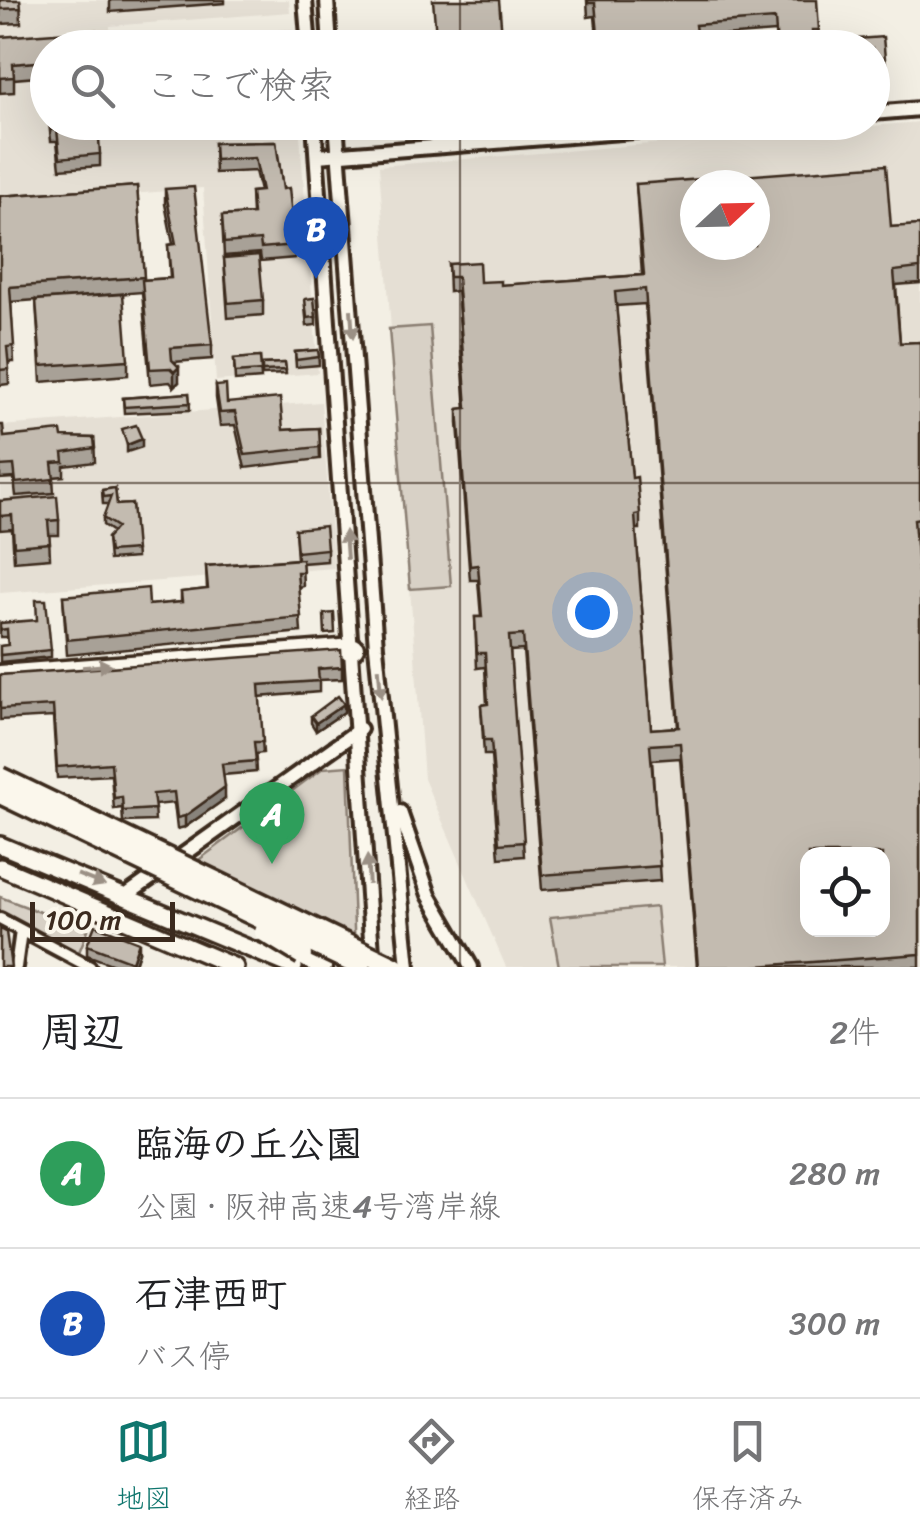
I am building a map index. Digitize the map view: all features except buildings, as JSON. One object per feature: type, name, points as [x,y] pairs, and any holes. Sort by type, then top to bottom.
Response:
[{"type":"highway","points":[[0,675],[354,648]]},
{"type":"highway","points":[[0,777],[394,967]]},
{"type":"highway","points":[[0,794],[360,967]]},
{"type":"highway","points":[[40,813],[190,889],[322,967]]},
{"type":"main road","points":[[0,844],[294,967]]},
{"type":"main road","points":[[0,867],[235,967]]},
{"type":"street","points":[[305,0],[307,30]]},
{"type":"street","points":[[326,0],[328,30]]},
{"type":"street","points":[[890,112],[920,109]]},
{"type":"street","points":[[316,140],[360,729],[373,967]]},
{"type":"street","points":[[337,140],[376,646],[408,967]]},
{"type":"street","points":[[317,156],[524,140]]},
{"type":"street","points":[[354,648],[376,646]]},
{"type":"street","points":[[126,895],[360,729]]},
{"type":"street","points":[[385,741],[410,851],[440,918],[471,967]]},
{"type":"street","points":[[0,919],[90,967]]},
{"type":"street","points":[[16,967],[22,931]]},
{"type":"shaded area","points":[[0,0],[289,0],[290,12],[110,26],[110,30],[30,30],[30,140],[300,140],[318,373],[216,381],[203,188],[0,205]]},
{"type":"shaded area","points":[[920,122],[920,967],[506,967],[424,779],[379,166],[699,140],[890,140],[890,124]]},
{"type":"shaded area","points":[[430,326],[451,586],[410,589],[389,329]]},
{"type":"shaded area","points":[[321,402],[334,568],[0,593],[0,426]]},
{"type":"shaded area","points":[[348,766],[355,955],[185,870],[323,768]]},
{"type":"shaded area","points":[[0,897],[88,930],[77,957],[0,915]]},
{"type":"shaded area","points":[[656,907],[662,967],[559,967],[550,917]]},
{"type":"place","name":"石津西町","points":[[316,279]]},
{"type":"place","name":"臨海の丘公園","points":[[272,864]]}]
